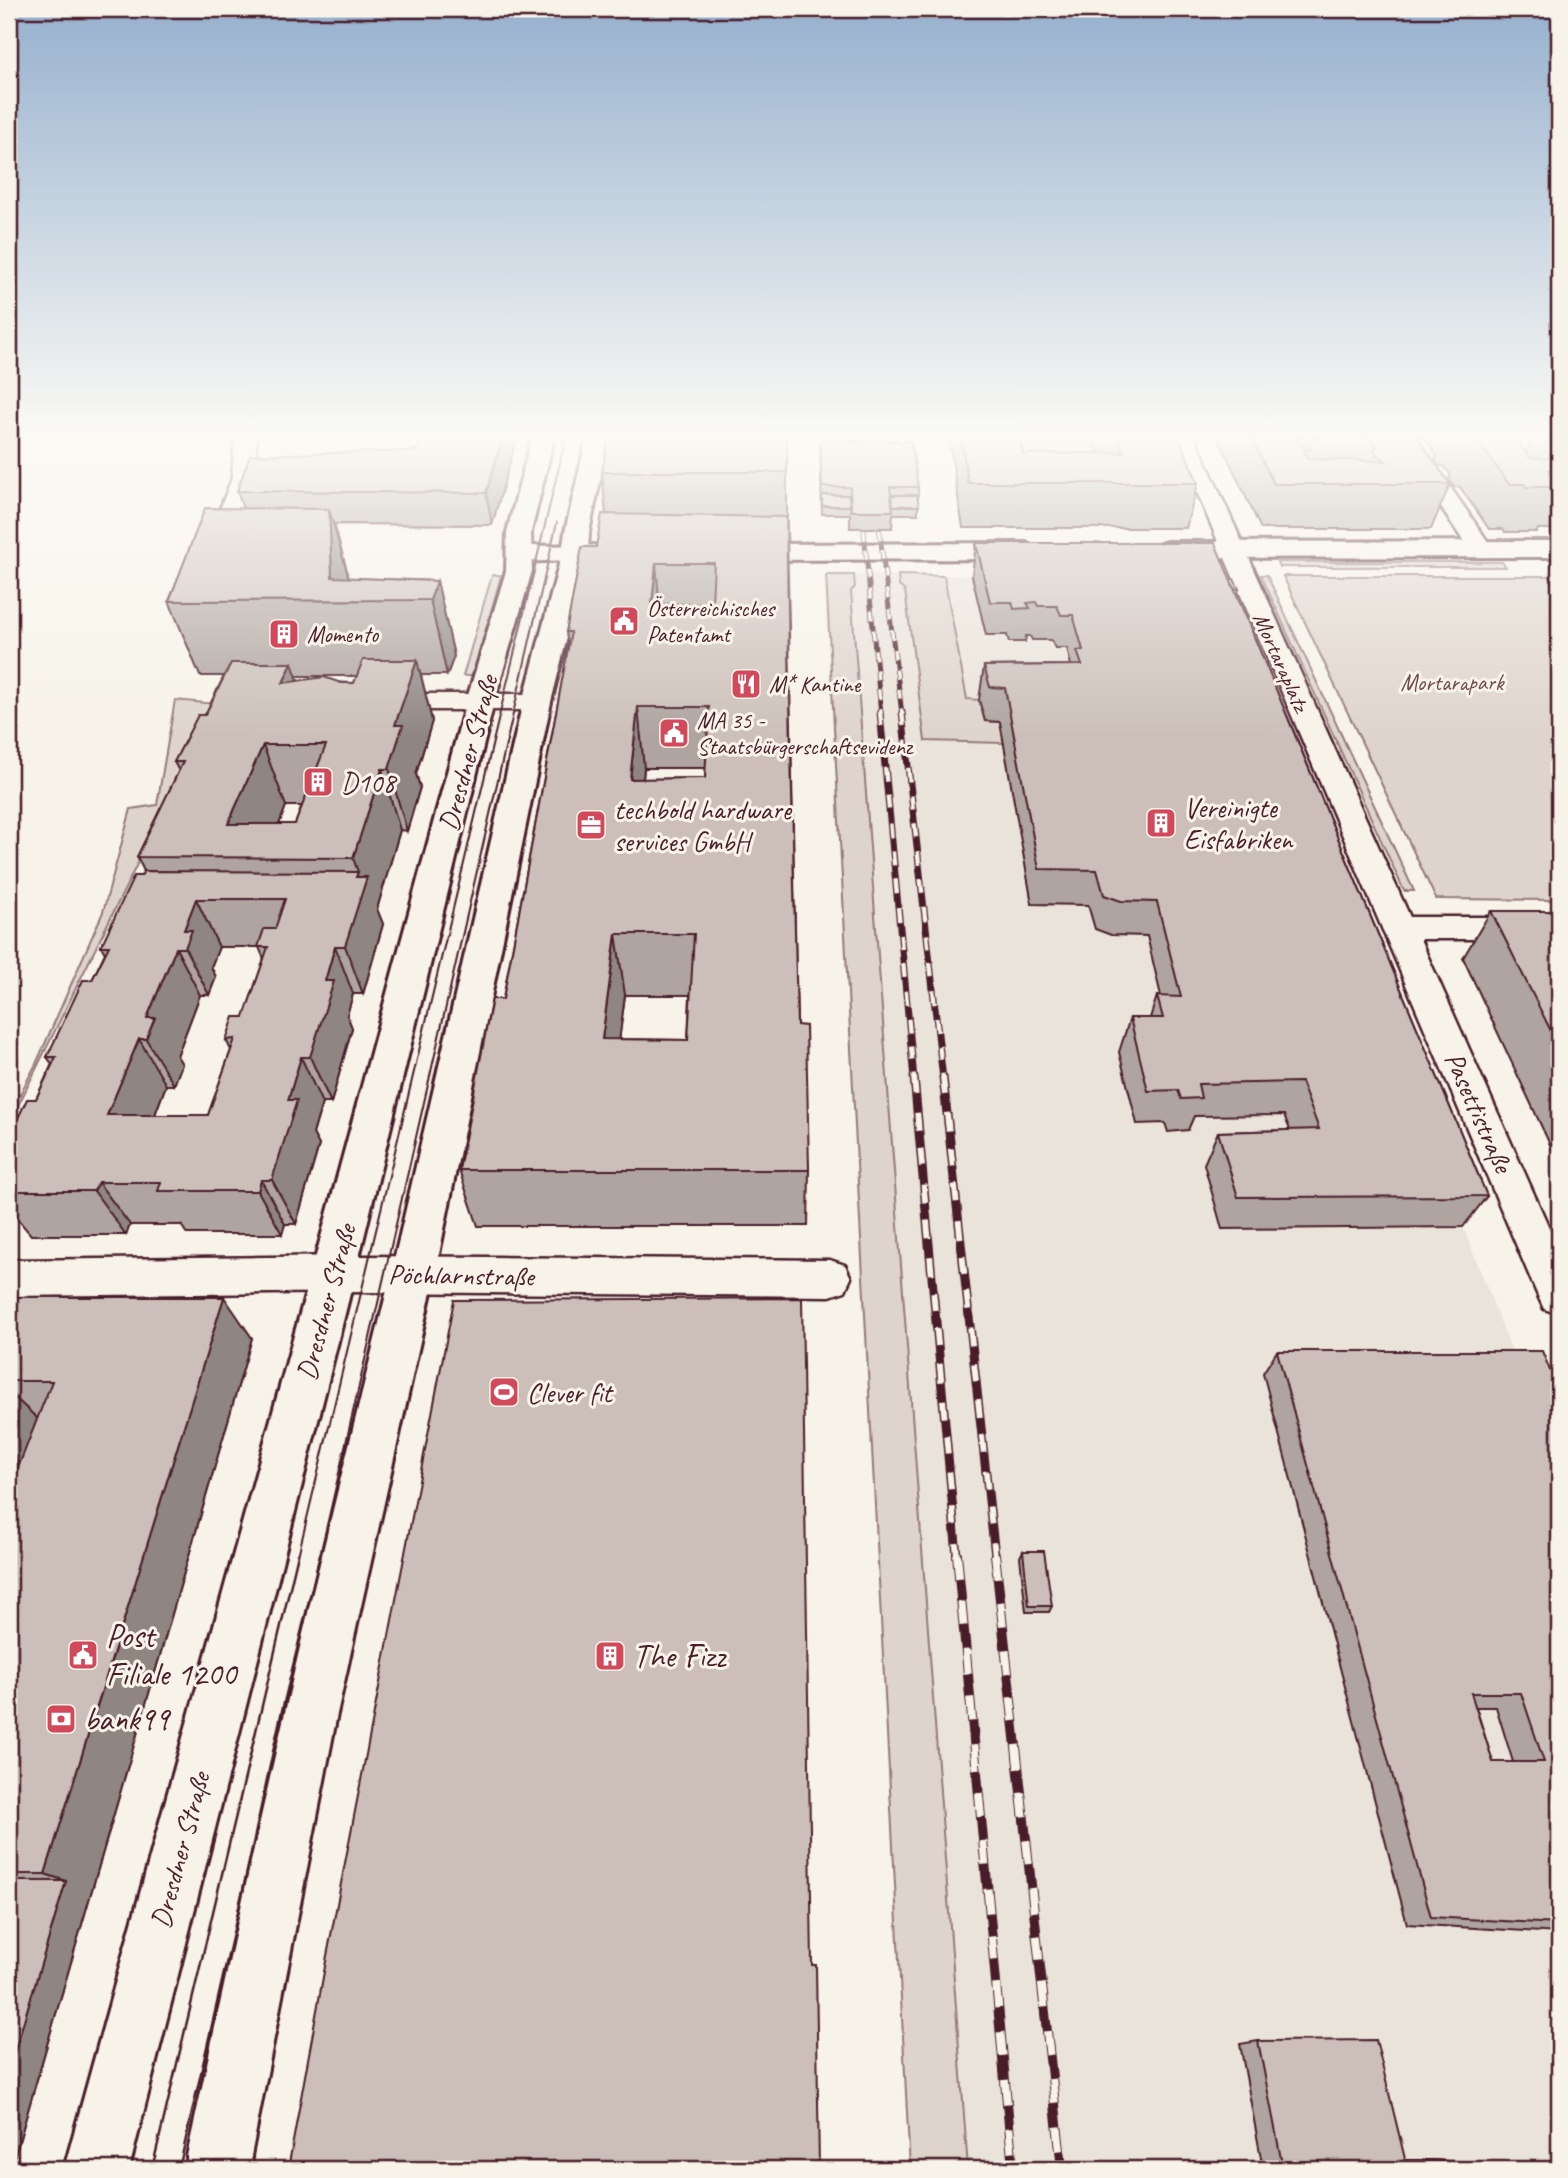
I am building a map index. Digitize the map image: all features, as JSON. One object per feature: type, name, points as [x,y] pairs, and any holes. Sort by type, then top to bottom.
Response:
[{"type":"main road","name":"Dresdner Straße","points":[[96,2169],[333,1274],[480,702],[519,571],[519,535]]},
{"type":"main road","name":"Dresdner Straße","points":[[220,2169],[222,2143],[310,1714],[413,1274],[537,702],[575,553],[577,535]]},
{"type":"main road","points":[[1142,550],[1559,549]]},
{"type":"main road","points":[[713,552],[1051,551]]},
{"type":"main road","points":[[520,554],[644,553]]},
{"type":"street","points":[[1225,535],[1231,549]]},
{"type":"street","points":[[1471,535],[1481,549]]},
{"type":"street","name":"Mortaraplatz","points":[[1231,549],[1398,928]]},
{"type":"street","points":[[353,702],[537,702]]},
{"type":"street","points":[[1398,928],[1559,928]]},
{"type":"street","name":"Pasettistraße","points":[[1398,928],[1557,1285]]},
{"type":"street","name":"Pöchlarnstraße","points":[[9,1278],[333,1274],[830,1278]]},
{"type":"shaded area","points":[[854,575],[1206,576],[1559,1470],[1559,2169],[968,2169],[851,591],[855,587]]},
{"type":"green space","points":[[1277,562],[1502,562],[1506,567],[1279,567]]},
{"type":"green space","points":[[492,575],[501,575],[473,676],[463,676]]},
{"type":"green space","points":[[826,575],[854,575],[855,587],[851,591],[968,2169],[910,2169]]},
{"type":"green space","points":[[898,575],[944,576],[967,699],[979,700],[985,721],[1000,722],[1004,743],[925,741],[905,591],[899,586]]},
{"type":"green space","points":[[1261,575],[1267,575],[1414,891],[1404,891]]},
{"type":"green space","name":"Mortarapark","points":[[1283,576],[1559,576],[1559,900],[1436,899]]},
{"type":"green space","points":[[175,700],[216,704],[9,1124],[9,1115],[36,1064],[103,912],[131,809],[157,805]]},
{"type":"building","points":[[195,535],[330,535],[332,577],[437,581],[430,600],[169,601]]},
{"type":"building","points":[[598,535],[786,535],[797,1025],[806,1026],[809,1170],[459,1170],[492,999],[503,999],[571,632],[566,632],[582,547],[596,547]],"holes":[[[656,563],[714,563],[712,604],[652,604]],[[638,707],[709,707],[705,778],[630,779]],[[616,934],[694,934],[688,1040],[602,1039]]]},
{"type":"building","name":"Vereinigte Eisfabriken","points":[[976,543],[1215,543],[1487,1196],[1238,1197],[1218,1132],[1319,1129],[1301,1082],[1198,1084],[1201,1098],[1181,1099],[1178,1090],[1148,1091],[1130,1018],[1163,1018],[1157,996],[1181,997],[1157,902],[1121,901],[1104,895],[1097,870],[1039,869],[1005,688],[990,687],[984,666],[1082,665],[1077,651],[1083,650],[1073,615],[1061,615],[1057,606],[1038,606],[1036,602],[1027,603],[1030,608],[1014,609],[1012,602],[990,602]]},
{"type":"building","points":[[1230,579],[1234,579],[1239,589],[1235,589]]},
{"type":"building","points":[[363,660],[417,660],[395,725],[403,725],[389,769],[382,769],[353,858],[137,857],[183,762],[174,762],[198,715],[205,715],[231,663],[292,663],[283,683],[324,677],[341,683],[354,683]],"holes":[[[263,745],[326,745],[295,824],[228,824]]]},
{"type":"building","points":[[144,871],[358,872],[356,877],[367,877],[345,946],[335,946],[325,981],[334,981],[310,1057],[301,1057],[288,1100],[297,1100],[272,1180],[261,1180],[258,1191],[158,1191],[161,1182],[98,1182],[94,1191],[9,1191],[9,1137],[27,1099],[36,1099],[56,1057],[47,1057],[83,980],[92,980],[109,946],[101,946],[134,876],[141,876]],"holes":[[[196,899],[285,899],[275,929],[264,929],[258,947],[268,947],[244,1017],[234,1017],[226,1040],[235,1039],[208,1115],[107,1115],[139,1039],[146,1039],[155,1018],[147,1018],[176,948],[185,948],[192,930],[184,930]]]},
{"type":"building","points":[[1491,911],[1559,911],[1559,1047]]},
{"type":"building","points":[[9,1297],[224,1297],[45,1874],[9,1874],[9,1491],[52,1381],[9,1381]]},
{"type":"building","name":"The Fizz","points":[[802,1298],[812,1965],[816,1965],[819,2169],[288,2169],[454,1300]]},
{"type":"building","points":[[1277,1351],[1542,1351],[1559,1392],[1559,1924],[1431,1917]],"holes":[[[1471,1693],[1521,1693],[1544,1762],[1493,1762]]]},
{"type":"building","points":[[9,1422],[17,1422],[9,1443]]},
{"type":"building","points":[[1023,1551],[1044,1551],[1052,1606],[1029,1606]]},
{"type":"building","points":[[9,1881],[66,1881],[9,2070]]},
{"type":"building","points":[[1376,2040],[1406,2163],[1462,2162],[1465,2169],[1283,2169],[1258,2041]]},
{"type":"tram line","points":[[298,1556],[543,535]]},
{"type":"tram line","points":[[320,1556],[554,535]]},
{"type":"tram line","points":[[152,2169],[298,1554]]},
{"type":"tram line","points":[[179,2169],[320,1554]]},
{"type":"railway","points":[[864,535],[881,714]]},
{"type":"railway","points":[[880,535],[902,714]]},
{"type":"railway","points":[[880,712],[914,1079]]},
{"type":"railway","points":[[902,712],[943,1079]]},
{"type":"railway","points":[[914,1077],[957,1556]]},
{"type":"railway","points":[[943,1077],[995,1556]]},
{"type":"railway","points":[[957,1554],[1013,2169]]},
{"type":"railway","points":[[995,1554],[1062,2169]]},
{"type":"place","name":"Österreichisches Patentamt","points":[[624,621]]},
{"type":"place","name":"Momento","points":[[284,634]]},
{"type":"place","name":"M* Kantine","points":[[746,684]]},
{"type":"place","name":"MA 35 - Staatsbürgerschaftsevidenz","points":[[674,733]]},
{"type":"place","name":"D108","points":[[318,782]]},
{"type":"place","name":"Vereinigte Eisfabriken","points":[[1161,823]]},
{"type":"place","name":"techbold hardware services GmbH","points":[[591,825]]},
{"type":"place","name":"Clever fit","points":[[504,1392]]},
{"type":"place","name":"Post Filiale 1200","points":[[83,1655]]},
{"type":"place","name":"The Fizz","points":[[610,1656]]},
{"type":"place","name":"bank99","points":[[61,1719]]}]
